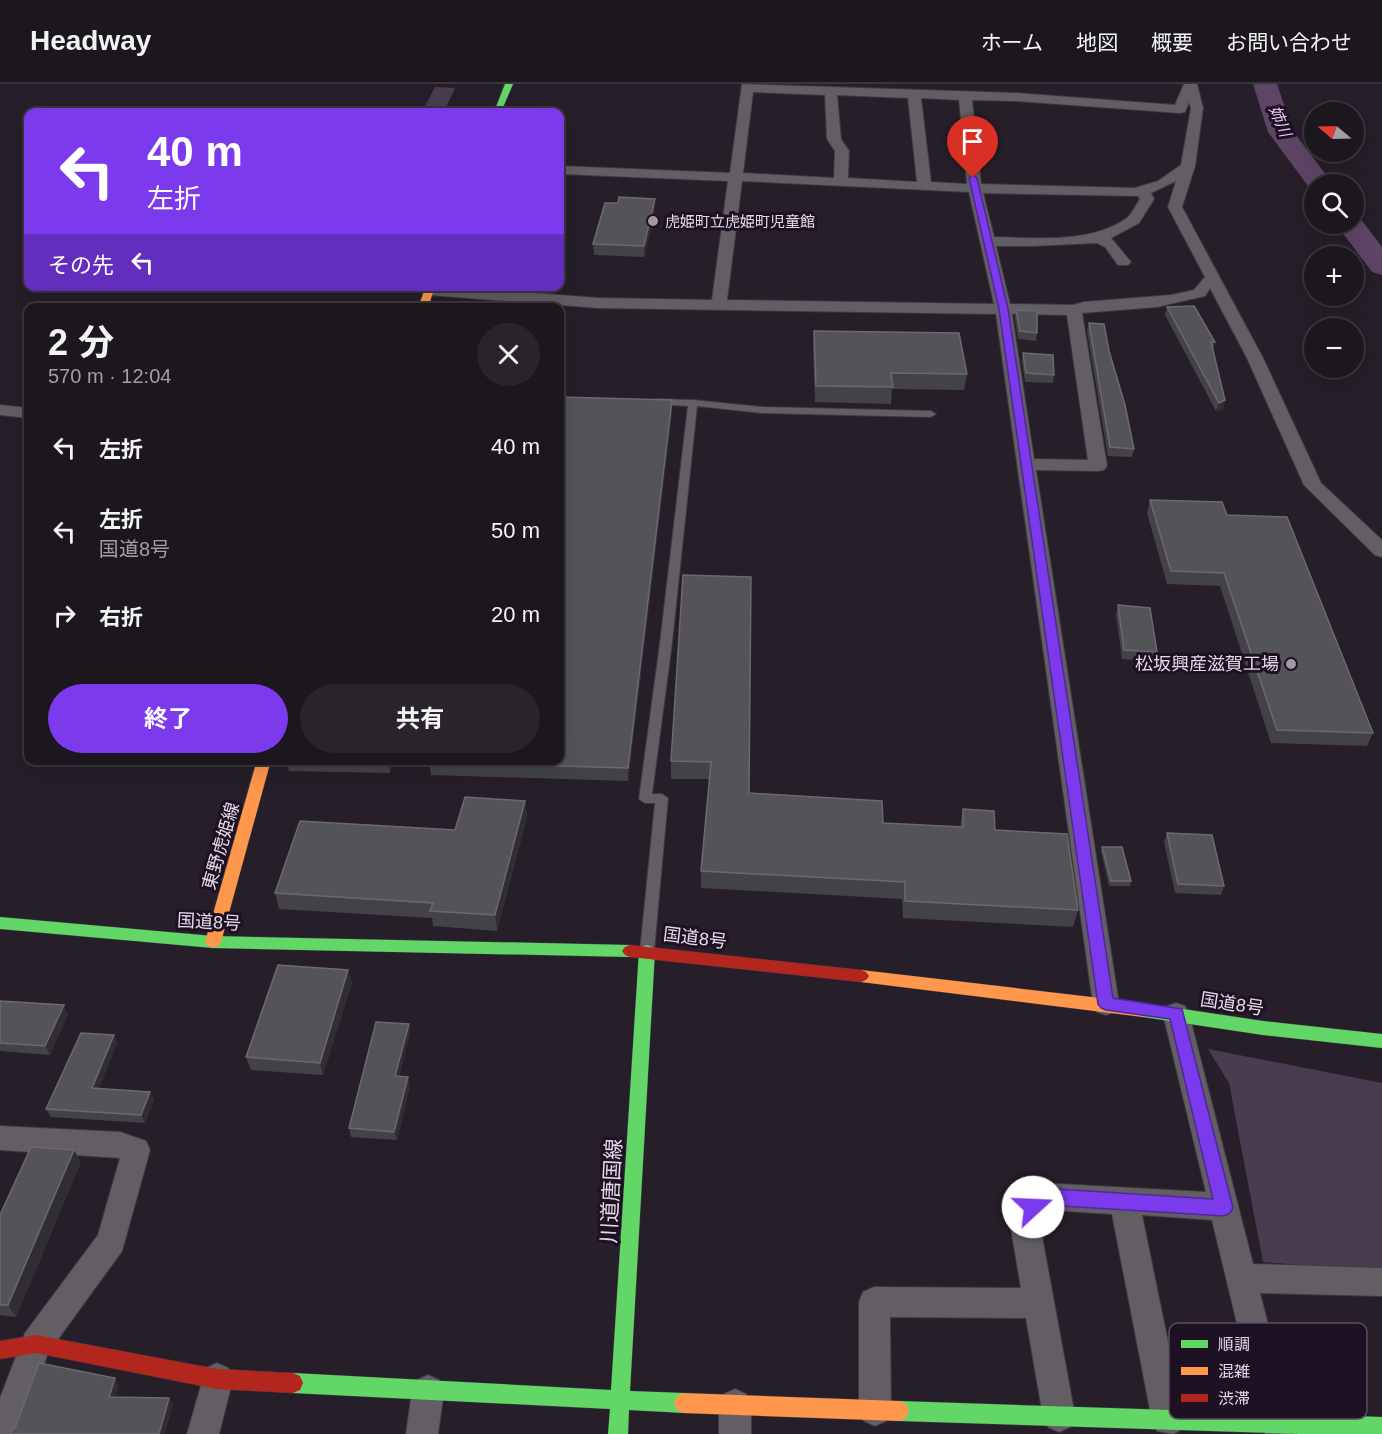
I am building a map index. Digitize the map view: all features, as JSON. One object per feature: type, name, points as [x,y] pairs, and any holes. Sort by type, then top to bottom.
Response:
[{"type":"main road","points":[[499,108],[508,84]]},
{"type":"main road","name":"東野虎姫線","points":[[213,942],[263,765]]},
{"type":"main road","name":"国道8号","points":[[0,923],[213,942],[647,951],[1106,1004],[1263,1028],[1382,1041]]},
{"type":"main road","name":"川道唐国線","points":[[618,1434],[647,951]]},
{"type":"main road","points":[[0,1350],[36,1344],[217,1378],[620,1401],[735,1420],[875,1410],[1277,1423],[1312,1429],[1382,1426]]},
{"type":"street","points":[[496,84],[508,84]]},
{"type":"street","points":[[1019,84],[1024,98]]},
{"type":"street","points":[[1072,84],[1075,101]]},
{"type":"street","points":[[719,305],[748,86],[831,92],[892,89],[914,94],[949,90],[965,96],[1180,109],[1190,84]]},
{"type":"street","points":[[1190,84],[1197,108],[1188,166],[1174,207],[1254,358],[1313,485],[1382,551]]},
{"type":"street","points":[[831,92],[834,139],[842,151],[841,182]]},
{"type":"street","points":[[914,94],[924,186]]},
{"type":"street","points":[[965,96],[973,178],[1003,309],[1106,1004]]},
{"type":"street","points":[[564,170],[924,186],[1064,191],[1143,191],[1154,190],[1188,166]]},
{"type":"street","points":[[989,241],[1032,242],[1100,238],[1134,220],[1147,199],[1143,191]]},
{"type":"street","points":[[1100,238],[1110,243],[1123,262]]},
{"type":"street","points":[[464,291],[599,303],[1074,310],[1084,307],[1151,305],[1176,300],[1200,293],[1204,285],[1212,279]]},
{"type":"street","points":[[1026,464],[1098,466],[1074,310]]},
{"type":"street","points":[[0,410],[24,412]]},
{"type":"street","points":[[1176,1014],[1253,1323]]},
{"type":"street","points":[[0,1138],[120,1145],[136,1150],[111,1241],[36,1344],[3,1434]]},
{"type":"street","points":[[1059,1416],[1024,1217],[1041,1196],[1224,1208]]},
{"type":"street","points":[[1124,1201],[1168,1420]]},
{"type":"street","points":[[1242,1278],[1382,1282]]},
{"type":"street","points":[[875,1410],[874,1302],[1039,1303]]},
{"type":"street","points":[[203,1434],[217,1378]]},
{"type":"street","points":[[422,1434],[428,1391]]},
{"type":"street","points":[[1276,1419],[1277,1423]]},
{"type":"lane","points":[[649,402],[693,403],[762,410],[931,414]]},
{"type":"lane","points":[[647,951],[662,798],[645,799],[666,642],[693,403]]},
{"type":"shaded area","points":[[435,87],[455,88],[446,108],[424,108]]},
{"type":"shaded area","points":[[1208,1049],[1382,1083],[1382,1272],[1263,1262],[1229,1083]]},
{"type":"building","points":[[619,197],[655,199],[644,246],[593,244],[605,203],[618,203]]},
{"type":"building","points":[[1194,306],[1215,342],[1211,342],[1225,400],[1219,403],[1167,307]]},
{"type":"building","points":[[1016,310],[1037,311],[1037,333],[1020,331]]},
{"type":"building","points":[[1089,323],[1104,324],[1134,449],[1110,447]]},
{"type":"building","points":[[814,331],[959,333],[967,374],[891,373],[893,387],[816,386]]},
{"type":"building","points":[[1023,353],[1053,355],[1054,375],[1026,373]]},
{"type":"building","points":[[564,397],[672,400],[628,768],[528,765],[564,765]]},
{"type":"building","name":"松坂興産滋賀工場","points":[[1150,500],[1222,502],[1227,515],[1287,517],[1373,733],[1277,730],[1224,573],[1171,571]]},
{"type":"building","points":[[683,575],[751,577],[749,793],[882,801],[883,823],[963,827],[963,809],[994,811],[995,830],[1067,834],[1078,910],[905,901],[905,882],[701,871],[711,762],[671,761]]},
{"type":"building","points":[[1118,605],[1150,608],[1157,652],[1124,650]]},
{"type":"building","points":[[465,797],[525,801],[495,915],[430,911],[433,903],[275,893],[300,821],[455,830]]},
{"type":"building","points":[[1167,833],[1212,835],[1224,886],[1178,884]]},
{"type":"building","points":[[1102,847],[1122,847],[1131,881],[1111,881]]},
{"type":"building","points":[[278,965],[348,970],[320,1063],[246,1057]]},
{"type":"building","points":[[0,1001],[64,1005],[45,1046],[0,1043]]},
{"type":"building","points":[[376,1022],[409,1024],[395,1076],[408,1077],[394,1132],[349,1128]]},
{"type":"building","points":[[81,1033],[114,1035],[92,1088],[150,1092],[141,1115],[46,1109]]},
{"type":"building","points":[[31,1147],[74,1150],[8,1305],[0,1305],[0,1215]]},
{"type":"building","points":[[39,1363],[115,1378],[109,1397],[169,1398],[159,1434],[10,1434],[15,1428]]},
{"type":"waterway","name":"姉川","points":[[1265,84],[1281,132],[1312,174]]},
{"type":"waterway","name":"姉川","points":[[1358,234],[1382,266]]},
{"type":"traffic: fast","points":[[499,108],[509,84]]},
{"type":"traffic: fast","points":[[0,923],[213,942],[630,951]]},
{"type":"traffic: fast","points":[[618,1434],[647,951]]},
{"type":"traffic: fast","points":[[1143,1010],[1263,1028],[1382,1041]]},
{"type":"traffic: fast","points":[[293,1383],[684,1403]]},
{"type":"traffic: fast","points":[[899,1411],[1382,1427]]},
{"type":"traffic: slow","points":[[425,303],[429,291]]},
{"type":"traffic: slow","points":[[213,942],[263,765]]},
{"type":"traffic: slow","points":[[861,976],[1143,1010]]},
{"type":"traffic: slow","points":[[684,1403],[899,1411]]},
{"type":"traffic: jam","points":[[630,951],[861,976]]},
{"type":"traffic: jam","points":[[0,1350],[36,1344],[217,1379],[293,1383]]},
{"type":"place","name":"虎姫町立虎姫町児童館","points":[[653,221]]},
{"type":"place","name":"松坂興産滋賀工場","points":[[1291,664]]},
{"type":"route","points":[[973,178],[1003,309],[1106,1004],[1176,1014],[1224,1208],[1041,1196],[1033,1207]]}]
